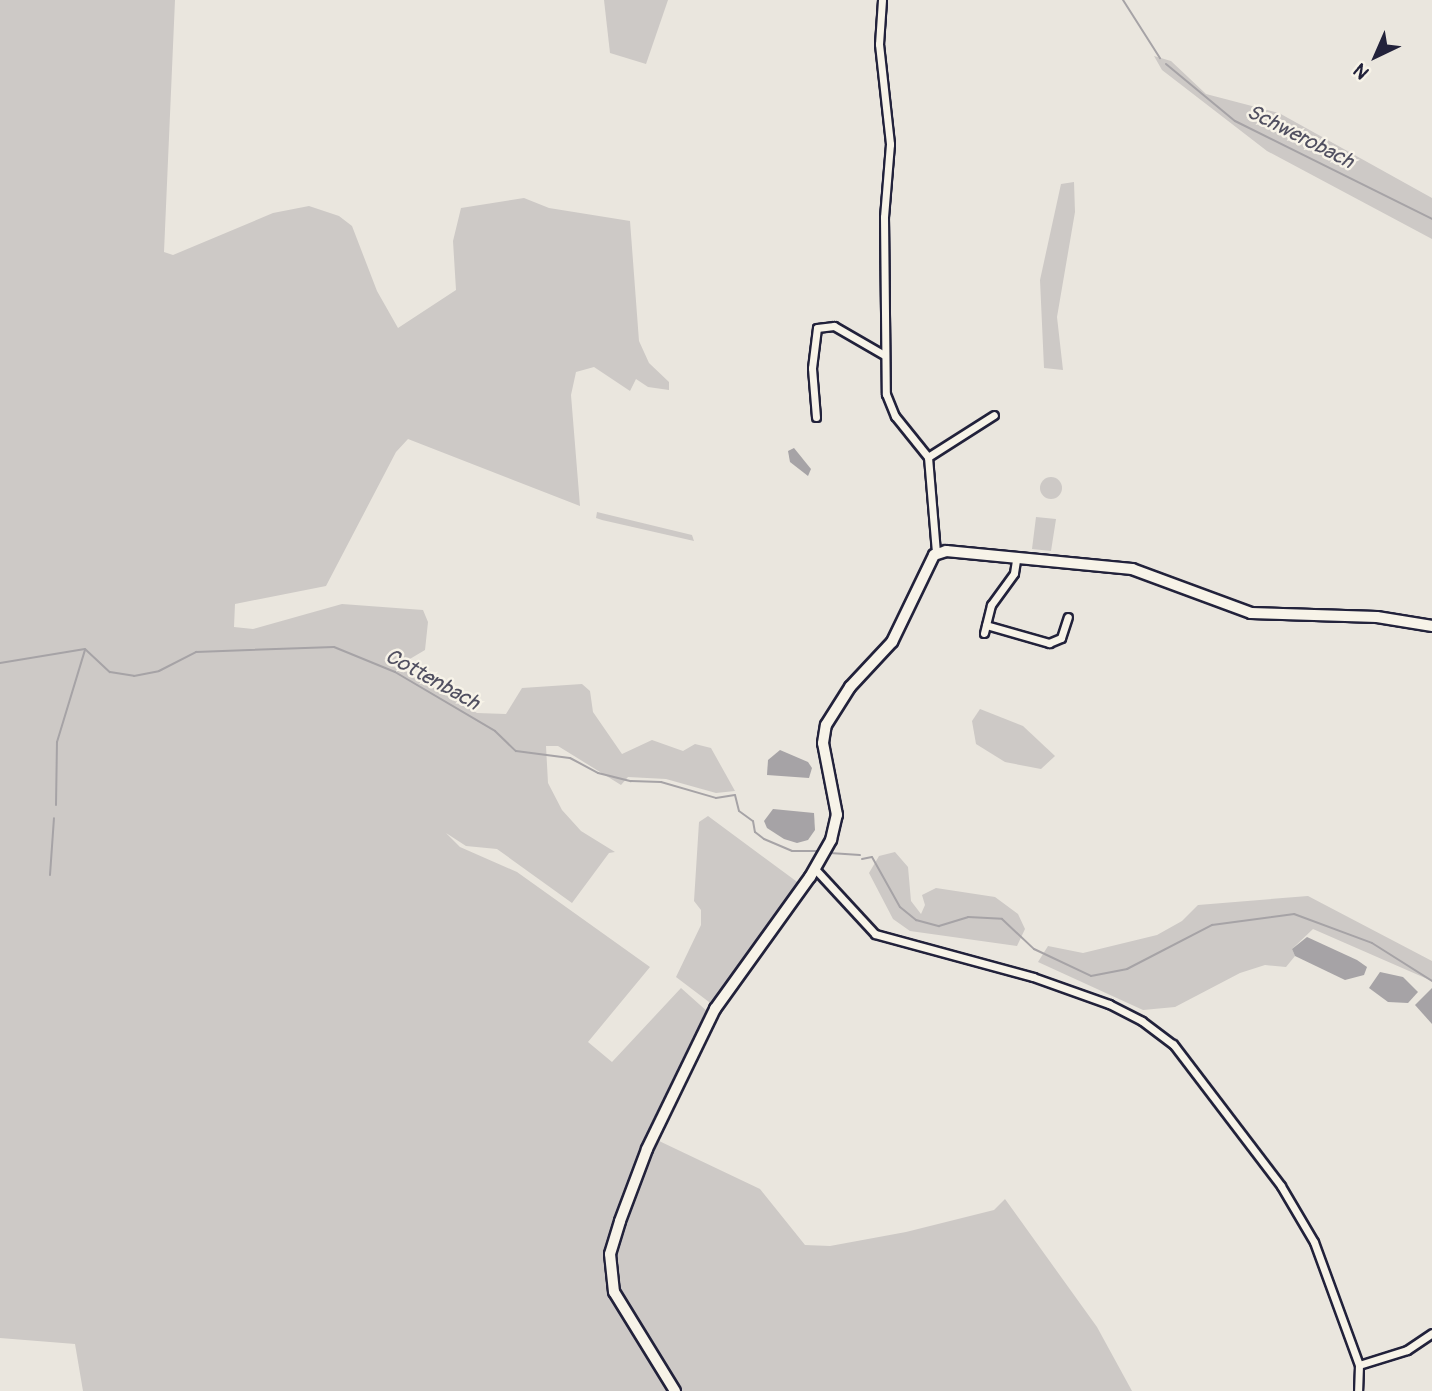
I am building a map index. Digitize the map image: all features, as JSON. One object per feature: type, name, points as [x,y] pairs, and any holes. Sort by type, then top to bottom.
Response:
[{"type":"street","points":[[675,1391],[614,1292],[610,1254],[647,1149],[698,1040],[715,1009],[815,869],[836,822],[823,743],[826,725],[850,687],[892,642],[936,552],[928,457],[890,406],[884,355],[890,144],[879,44],[882,0]]},
{"type":"street","points":[[816,417],[812,368],[817,328],[834,326],[884,355]]},
{"type":"street","points":[[928,457],[994,415]]},
{"type":"street","points":[[936,552],[1139,570],[1227,607],[1263,615],[1377,617],[1432,626]]},
{"type":"street","points":[[1016,561],[1014,573],[991,605],[985,629],[1049,643],[1061,638],[1068,617]]},
{"type":"street","points":[[815,869],[875,934],[1033,977],[1109,1004],[1160,1033],[1184,1056],[1281,1186],[1314,1242],[1359,1365],[1359,1391]]},
{"type":"street","points":[[1359,1365],[1407,1350],[1432,1333]]},
{"type":"shaded area","points":[[0,0],[175,0],[164,252],[173,255],[273,213],[309,206],[339,216],[352,226],[377,291],[398,328],[456,290],[453,241],[461,208],[524,198],[549,208],[630,221],[639,341],[649,363],[669,382],[669,390],[648,387],[636,379],[630,391],[594,367],[576,372],[571,395],[580,506],[408,439],[396,452],[326,586],[235,604],[234,627],[253,629],[342,604],[423,610],[428,622],[425,650],[398,666],[477,713],[506,714],[522,688],[582,684],[590,691],[593,712],[622,754],[652,740],[683,751],[695,744],[711,748],[735,791],[716,793],[666,779],[628,777],[621,785],[558,746],[546,746],[548,783],[562,810],[581,831],[615,852],[609,853],[572,903],[497,849],[466,846],[446,833],[460,847],[517,872],[650,967],[588,1042],[612,1062],[681,988],[709,1013],[675,1082],[657,1140],[760,1189],[805,1245],[830,1246],[906,1232],[994,1210],[1005,1199],[1097,1327],[1132,1391],[83,1391],[75,1344],[0,1338]]},
{"type":"shaded area","points":[[604,0],[668,0],[646,64],[610,53]]},
{"type":"shaded area","points":[[1154,56],[1171,61],[1206,94],[1279,113],[1432,198],[1432,239],[1267,151],[1162,70]]},
{"type":"shaded area","points":[[1074,182],[1075,212],[1057,317],[1063,370],[1044,368],[1040,280],[1061,184]]},
{"type":"shaded area","points":[[794,448],[811,469],[808,476],[790,462],[788,451]]},
{"type":"shaded area","points":[[1051,477],[1059,480],[1062,488],[1059,496],[1051,499],[1043,496],[1040,488],[1043,480]]},
{"type":"shaded area","points":[[597,512],[692,535],[694,541],[602,520],[596,518]]},
{"type":"shaded area","points":[[1036,517],[1056,519],[1051,551],[1032,549]]},
{"type":"shaded area","points":[[980,709],[1023,726],[1055,756],[1041,769],[1005,762],[976,744],[972,721]]},
{"type":"shaded area","points":[[780,750],[808,762],[812,768],[809,778],[767,775],[768,760]]},
{"type":"shaded area","points":[[773,809],[814,813],[815,830],[808,840],[797,843],[784,839],[767,828],[764,821]]},
{"type":"shaded area","points":[[708,816],[800,884],[713,1005],[676,977],[701,925],[701,910],[694,901],[699,822]]},
{"type":"shaded area","points":[[895,852],[908,867],[911,901],[921,914],[925,905],[922,895],[936,888],[995,897],[1018,914],[1025,929],[1017,946],[910,931],[893,919],[869,873],[879,856]]},
{"type":"shaded area","points":[[1308,896],[1432,961],[1432,981],[1313,929],[1292,949],[1295,956],[1286,967],[1265,965],[1240,973],[1175,1007],[1143,1010],[1038,962],[1048,946],[1083,953],[1157,935],[1182,921],[1198,905]]},
{"type":"shaded area","points":[[1307,937],[1357,960],[1367,967],[1364,975],[1345,980],[1295,956],[1292,949]]},
{"type":"shaded area","points":[[1380,972],[1403,977],[1418,992],[1408,1003],[1388,1002],[1369,988]]},
{"type":"shaded area","points":[[1432,988],[1432,1024],[1415,1005]]},
{"type":"waterway","name":"Schwerobach","points":[[1123,0],[1160,58]]},
{"type":"waterway","name":"Schwerobach","points":[[1166,64],[1235,121],[1432,219]]},
{"type":"waterway","name":"Cottenbach","points":[[85,649],[110,672],[134,676],[159,671],[196,652],[334,647],[395,672],[495,731],[516,751],[570,758],[598,773],[631,781],[661,782],[716,798],[735,795],[739,811],[753,821],[755,832],[764,839],[792,851],[818,851]]},
{"type":"waterway","name":"Cottenbach","points":[[0,663],[85,649]]},
{"type":"waterway","points":[[56,805],[57,742],[85,650]]},
{"type":"waterway","points":[[50,875],[54,818]]},
{"type":"waterway","name":"Cottenbach","points":[[830,853],[860,855]]},
{"type":"waterway","name":"Cottenbach","points":[[862,859],[872,857],[900,907],[916,920],[939,926],[968,917],[1002,919],[1034,949],[1091,976],[1127,969],[1212,925],[1294,914],[1372,943],[1432,981]]}]
